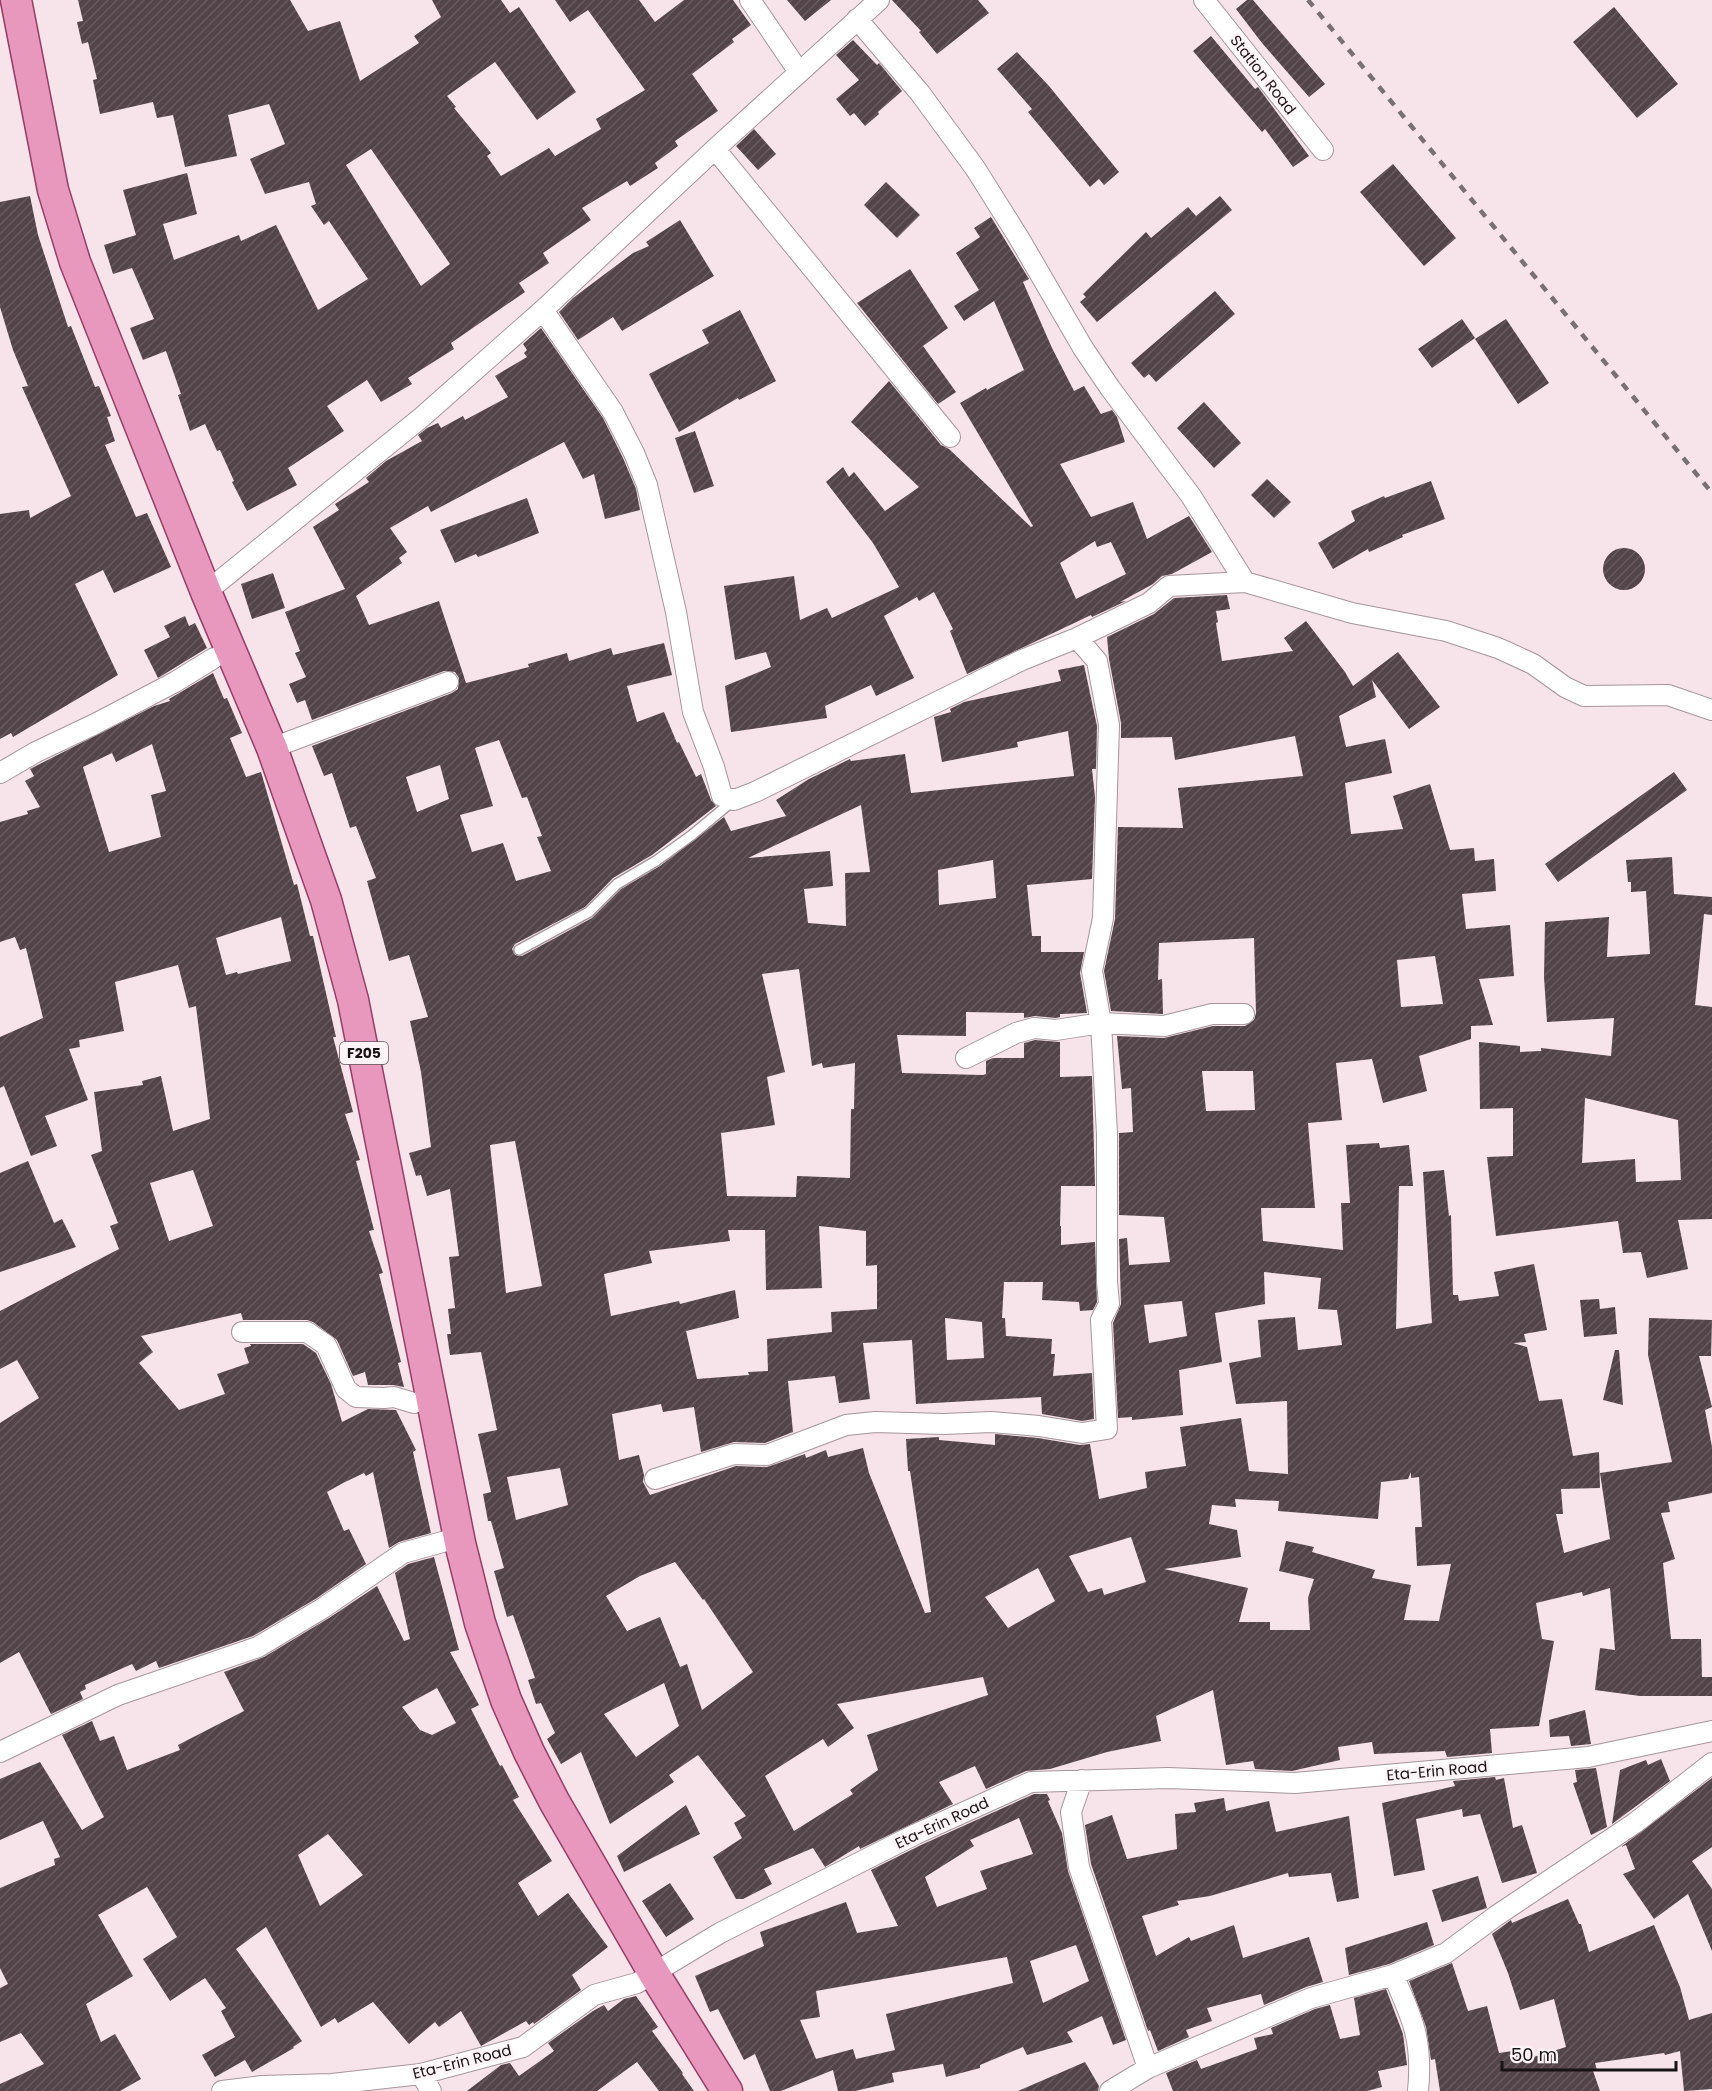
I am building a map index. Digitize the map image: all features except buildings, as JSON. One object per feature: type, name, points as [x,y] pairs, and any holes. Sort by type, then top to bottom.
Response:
[{"type":"main road","name":"F205","points":[[16,0],[53,190],[75,262],[206,592],[272,748],[326,900],[353,1000],[460,1543],[480,1623],[506,1701],[529,1752],[706,2091]]},
{"type":"main road","name":"F205","points":[[0,29],[38,211],[60,279],[261,769],[308,898],[326,972],[434,1500],[446,1541],[456,1597],[473,1660],[508,1754],[541,1815],[645,1977],[727,2091]]},
{"type":"street","points":[[750,0],[799,72]]},
{"type":"street","points":[[206,592],[422,417],[543,310],[879,0]]},
{"type":"street","name":"Station Road","points":[[1204,0],[1323,150]]},
{"type":"street","points":[[857,19],[920,93],[969,159],[1020,238],[1058,308],[1083,348],[1191,496],[1245,582]]},
{"type":"street","points":[[715,149],[950,437]]},
{"type":"street","points":[[543,310],[613,412],[648,484],[676,612],[693,712],[722,795],[734,800],[755,792],[1022,660],[1077,638],[1149,603],[1168,586],[1245,582],[1352,613],[1446,631],[1498,648],[1533,664],[1565,687],[1584,696],[1668,695],[1712,710]]},
{"type":"street","points":[[655,1479],[734,1454],[767,1455],[846,1425],[875,1422],[944,1424],[991,1422],[1082,1433],[1107,1430],[1101,1320],[1109,1304],[1107,1134],[1101,1023],[1092,971],[1103,918],[1109,725],[1097,661],[1077,638]]},
{"type":"street","points":[[0,774],[36,752],[175,682],[214,658]]},
{"type":"street","points":[[272,748],[448,682]]},
{"type":"street","points":[[966,1058],[1016,1033],[1034,1028],[1056,1030],[1101,1023],[1164,1026],[1212,1014],[1244,1014]]},
{"type":"street","points":[[242,1332],[307,1332],[326,1345],[346,1389],[356,1397],[394,1396],[414,1403]]},
{"type":"street","points":[[0,1752],[118,1695],[258,1647],[323,1608],[403,1553],[446,1541]]},
{"type":"street","name":"Eta-Erin Road","points":[[222,2091],[262,2086],[332,2084],[421,2074],[523,2047],[594,1995],[645,1977],[720,1933],[916,1834],[1031,1782],[1168,1778],[1295,1783],[1587,1757],[1712,1731]]},
{"type":"street","points":[[1110,2091],[1148,2068],[1311,1998],[1393,1975],[1446,1953],[1496,1916],[1635,1823],[1712,1762]]},
{"type":"street","points":[[1083,1780],[1071,1812],[1079,1867],[1148,2068]]},
{"type":"street","points":[[1393,1975],[1413,2020],[1419,2048],[1418,2091]]},
{"type":"street","points":[[421,2074],[431,2091]]},
{"type":"lane","points":[[519,950],[590,912],[617,884],[692,836],[734,800]]},
{"type":"railway","points":[[1308,0],[1712,493]]}]
